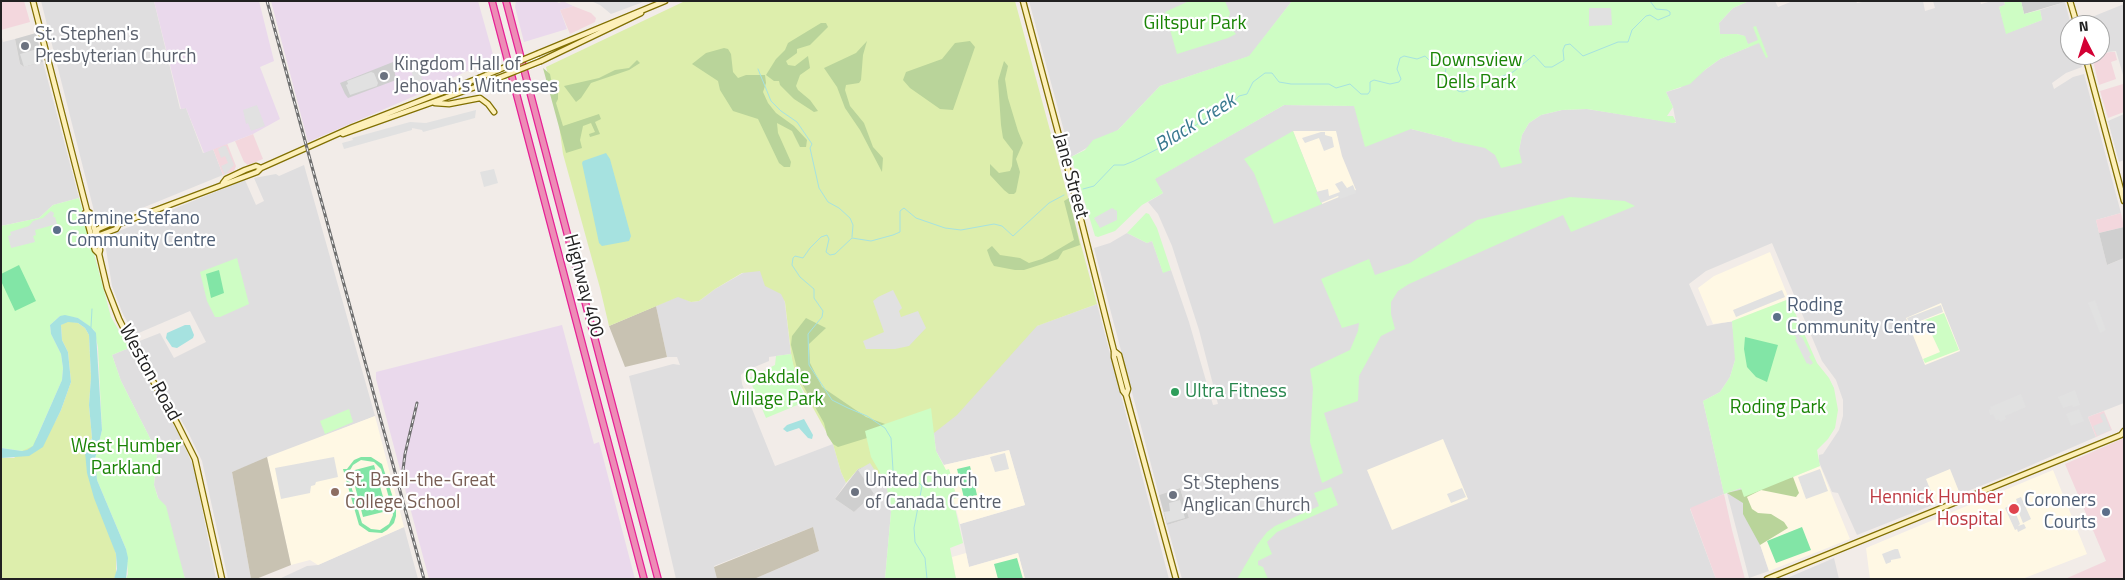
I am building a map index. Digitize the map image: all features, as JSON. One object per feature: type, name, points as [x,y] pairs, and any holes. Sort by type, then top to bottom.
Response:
[{"type":"highway","name":"Highway 400","points":[[492,1],[644,579]]},
{"type":"highway","name":"Highway 400","points":[[506,1],[658,579]]},
{"type":"main road","name":"Weston Road","points":[[32,1],[87,211],[90,213],[93,234],[100,250],[98,254],[105,280],[119,320],[195,459],[222,579]]},
{"type":"main road","points":[[93,234],[100,235],[116,229],[119,224],[223,183],[226,178],[245,170],[256,166],[261,168],[403,106],[479,78],[665,1]]},
{"type":"main road","name":"Jane Street","points":[[1023,1],[1114,351],[1119,355],[1128,390],[1126,395],[1176,579]]},
{"type":"main road","points":[[2070,1],[2074,15]]},
{"type":"main road","points":[[337,135],[431,104],[541,61],[658,4]]},
{"type":"main road","points":[[2088,65],[2124,201]]},
{"type":"main road","points":[[431,104],[449,104],[479,98],[488,104],[494,112]]},
{"type":"main road","points":[[1767,579],[2123,434]]},
{"type":"shaded area","points":[[1,1],[24,1],[30,22],[1,30]]},
{"type":"shaded area","points":[[41,1],[154,1],[180,109],[186,108],[203,153],[213,149],[223,175],[103,224],[96,219]]},
{"type":"shaded area","points":[[154,1],[259,1],[274,61],[260,67],[280,119],[253,134],[204,153],[186,108],[181,109]]},
{"type":"shaded area","points":[[271,1],[478,1],[494,58],[417,95],[308,142]]},
{"type":"shaded area","points":[[516,1],[555,1],[559,3],[563,1],[573,6],[560,10],[567,29],[524,42],[515,7]]},
{"type":"shaded area","points":[[591,1],[646,1],[611,14],[600,5]]},
{"type":"shaded area","points":[[1029,1],[1292,1],[1250,56],[1160,86],[1118,130],[1071,157]]},
{"type":"shaded area","points":[[1749,1],[1775,1],[1778,7],[1793,1],[1856,1],[1857,3],[1867,1],[1923,1],[1925,11],[1935,8],[1933,1],[1980,1],[1981,4],[1992,1],[2004,1],[2005,5],[1999,7],[2007,33],[2042,20],[2040,10],[2065,2],[2068,15],[2060,15],[2060,65],[2082,65],[2082,67],[2066,73],[2052,83],[2054,89],[2073,77],[2084,74],[2121,213],[2096,220],[2107,265],[2124,258],[2124,403],[2088,417],[2096,437],[2013,473],[1857,535],[1838,493],[1832,492],[1819,462],[1819,455],[1823,454],[1839,430],[1843,416],[1843,400],[1836,380],[1822,361],[1772,243],[1706,271],[1689,284],[1707,326],[1732,321],[1735,347],[1735,360],[1730,377],[1720,392],[1703,401],[1724,494],[1690,509],[1716,579],[1182,579],[1167,525],[1189,518],[1180,488],[1159,495],[1094,248],[1110,243],[1127,233],[1147,243],[1152,241],[1163,272],[1171,270],[1189,322],[1213,405],[1218,404],[1199,330],[1172,246],[1158,214],[1148,202],[1163,193],[1154,179],[1284,105],[1354,106],[1411,129],[1472,144],[1519,150],[1522,135],[1529,123],[1541,115],[1562,110],[1587,109],[1676,123],[1673,107],[1666,92],[1680,88],[1720,59],[1749,47],[1744,36],[1737,34],[1720,35],[1719,23],[1733,8]]},
{"type":"shaded area","points":[[2021,1],[2064,1],[2065,2],[2024,14]]},
{"type":"shaded area","points":[[2124,4],[2124,78],[2116,51],[2110,52],[2110,15],[2097,15]]},
{"type":"shaded area","points":[[573,6],[591,13],[596,18],[595,22],[570,34],[560,10]]},
{"type":"shaded area","points":[[1589,8],[1611,8],[1612,25],[1589,26]]},
{"type":"shaded area","points":[[1,33],[3,42],[15,39],[20,64],[24,67],[43,62],[79,198],[53,205],[39,218],[1,226]]},
{"type":"shaded area","points":[[36,33],[43,62],[24,67],[20,64],[15,39]]},
{"type":"shaded area","points":[[37,49],[41,62],[24,67],[20,54]]},
{"type":"shaded area","points":[[2110,52],[2115,52],[2117,60],[2111,62],[2116,79],[2099,85],[2094,65],[2110,65]]},
{"type":"shaded area","points":[[416,59],[423,87],[416,89],[409,61]]},
{"type":"shaded area","points":[[393,62],[396,80],[348,98],[345,94],[340,83]]},
{"type":"shaded area","points":[[371,72],[374,73],[378,83],[377,86],[350,95],[346,85],[348,84],[347,81]]},
{"type":"shaded area","points":[[2123,84],[2124,112],[2108,118],[2100,91]]},
{"type":"shaded area","points":[[257,105],[265,126],[251,131],[248,123],[246,124],[243,110]]},
{"type":"shaded area","points":[[476,110],[475,118],[423,132],[422,130],[412,128],[412,130],[344,149],[342,143],[353,140],[352,138],[410,122],[426,123]]},
{"type":"shaded area","points":[[2124,114],[2124,160],[2119,162],[2108,121]]},
{"type":"shaded area","points":[[1293,131],[1336,131],[1342,156],[1356,190],[1322,204]]},
{"type":"shaded area","points":[[1325,132],[1325,135],[1332,137],[1334,147],[1324,151],[1319,138],[1305,143],[1302,138]]},
{"type":"shaded area","points":[[253,134],[263,159],[248,165],[244,162],[235,141]]},
{"type":"shaded area","points":[[227,143],[236,166],[234,171],[223,175],[213,149]]},
{"type":"shaded area","points":[[226,146],[234,165],[225,175],[221,166],[228,163],[225,156],[221,158],[218,149]]},
{"type":"shaded area","points":[[304,165],[375,416],[232,472],[251,579],[228,579],[202,461],[188,432],[137,342],[160,333],[174,358],[206,342],[190,311],[134,335],[122,312],[112,286],[104,237],[245,180],[256,205],[264,201],[254,178],[276,174],[279,176]]},
{"type":"shaded area","points":[[494,169],[498,183],[484,187],[480,172]]},
{"type":"shaded area","points":[[1342,181],[1347,188],[1353,185],[1356,193],[1340,199],[1338,196],[1321,203],[1316,192],[1328,189],[1329,196],[1340,192],[1335,184]]},
{"type":"shaded area","points":[[1112,208],[1117,211],[1117,220],[1100,228],[1094,218]]},
{"type":"shaded area","points":[[51,211],[54,213],[53,217],[55,217],[57,224],[35,230],[36,235],[33,236],[35,242],[11,248],[8,236],[11,235],[10,232],[29,226],[33,221],[43,218]]},
{"type":"shaded area","points":[[2121,213],[2124,227],[2099,233],[2096,220]]},
{"type":"shaded area","points":[[2124,227],[2124,258],[2107,265],[2099,233]]},
{"type":"shaded area","points":[[1770,252],[1789,299],[1736,321],[1713,324],[1698,288],[1714,276]]},
{"type":"shaded area","points":[[757,265],[784,295],[791,354],[769,357],[769,361],[745,371],[741,375],[742,384],[775,466],[833,444],[846,483],[835,499],[854,512],[886,483],[891,512],[885,579],[754,579],[819,551],[813,527],[714,566],[717,579],[676,579],[629,376],[673,364],[680,365],[677,357],[667,357],[656,306],[679,296],[691,302],[699,301],[715,289]]},
{"type":"shaded area","points":[[893,290],[902,308],[899,311],[901,317],[918,311],[926,328],[909,346],[895,349],[866,349],[863,341],[884,332],[873,301]]},
{"type":"shaded area","points":[[1782,290],[1785,297],[1736,317],[1733,310]]},
{"type":"shaded area","points":[[2095,300],[2106,330],[2100,333],[2088,303]]},
{"type":"shaded area","points":[[1941,303],[1960,351],[1925,365],[1906,318]]},
{"type":"shaded area","points":[[1097,304],[1169,579],[1025,579],[1018,553],[969,567],[960,524],[1025,505],[1009,450],[944,465],[936,451],[931,408],[940,361]]},
{"type":"shaded area","points":[[1941,305],[1943,312],[1910,325],[1907,318]]},
{"type":"shaded area","points":[[656,306],[667,357],[625,367],[609,326]]},
{"type":"shaded area","points":[[562,325],[594,444],[599,442],[635,579],[429,579],[376,379],[376,372]]},
{"type":"shaded area","points":[[1797,327],[1803,333],[1799,337],[1802,337],[1811,355],[1809,357],[1813,363],[1810,365],[1807,364],[1795,340],[1797,339],[1794,334]]},
{"type":"shaded area","points":[[129,348],[181,438],[194,468],[216,579],[185,579],[154,485],[157,452],[121,381],[112,355]]},
{"type":"shaded area","points":[[2075,390],[2080,405],[2063,408],[2058,397]]},
{"type":"shaded area","points":[[2021,394],[2026,407],[2005,416],[2006,419],[2000,422],[1999,419],[1996,420],[1993,414],[1990,415],[1990,407]]},
{"type":"shaded area","points":[[2079,409],[2084,421],[2071,426],[2066,414]]},
{"type":"shaded area","points":[[2104,411],[2112,430],[2096,437],[2088,417]]},
{"type":"shaded area","points":[[2104,413],[2111,430],[2097,436],[2093,426],[2103,422],[2100,415]]},
{"type":"shaded area","name":"St. Basil-the-Great College School","points":[[375,416],[404,527],[318,565],[310,560],[291,565],[267,457]]},
{"type":"shaded area","points":[[2124,438],[2124,579],[2065,579],[2106,561],[2065,464]]},
{"type":"shaded area","points":[[1443,439],[1468,499],[1392,530],[1367,470]]},
{"type":"shaded area","points":[[1009,450],[1025,505],[960,524],[944,465]]},
{"type":"shaded area","points":[[1005,453],[1009,469],[995,472],[990,457]]},
{"type":"shaded area","points":[[267,457],[291,565],[256,579],[251,579],[232,472]]},
{"type":"shaded area","points":[[334,457],[338,477],[316,482],[315,485],[311,486],[310,493],[281,499],[275,468]]},
{"type":"shaded area","points":[[874,462],[886,483],[854,512],[835,499],[858,469]]},
{"type":"shaded area","points":[[870,463],[885,486],[874,494],[858,470]]},
{"type":"shaded area","points":[[1820,466],[1850,539],[1769,571],[1744,497]]},
{"type":"shaded area","points":[[1820,469],[1828,491],[1806,499],[1798,477]]},
{"type":"shaded area","points":[[1950,469],[1960,494],[1936,504],[1926,479]]},
{"type":"shaded area","name":"Hennick Humber Hospital","points":[[2053,470],[2087,554],[2022,579],[1870,579],[1866,548]]},
{"type":"shaded area","points":[[1180,488],[1189,518],[1167,525],[1159,495]]},
{"type":"shaded area","points":[[1462,488],[1466,497],[1451,503],[1447,494]]},
{"type":"shaded area","points":[[1741,488],[1769,571],[1749,578],[1727,493]]},
{"type":"shaded area","points":[[1724,494],[1745,579],[1716,579],[1690,508]]},
{"type":"shaded area","points":[[2021,497],[2031,519],[2023,523],[2015,503],[2017,502],[2016,499]]},
{"type":"shaded area","points":[[1180,500],[1185,518],[1167,523],[1164,512],[1170,511],[1169,503]]},
{"type":"shaded area","points":[[2012,504],[2020,524],[2018,526],[2024,524],[2026,528],[2018,532],[2017,529],[2015,530],[2005,508]]},
{"type":"shaded area","points":[[404,527],[418,579],[279,579],[307,566],[318,565]]},
{"type":"shaded area","points":[[813,527],[819,551],[754,579],[717,579],[714,567]]},
{"type":"shaded area","points":[[1898,549],[1901,558],[1891,560],[1891,562],[1886,564],[1882,554]]},
{"type":"shaded area","points":[[966,553],[969,567],[1018,553],[1025,579],[956,579],[952,557]]},
{"type":"shaded area","points":[[1834,558],[1839,579],[1785,579]]},
{"type":"green space","points":[[685,1],[1015,1],[1097,304],[1037,326],[957,415],[870,483],[863,467],[858,469],[846,483],[833,444],[796,377],[792,361],[785,302],[781,294],[765,286],[760,271],[742,273],[699,301],[691,302],[678,297],[609,326],[563,154],[557,110],[546,67]]},
{"type":"green space","name":"Giltspur Park","points":[[1189,1],[1225,1],[1230,13],[1227,23],[1236,34],[1177,54],[1165,12]]},
{"type":"green space","name":"Downsview Dells Park","points":[[1292,1],[1749,1],[1733,8],[1719,23],[1720,34],[1745,36],[1748,44],[1758,40],[1753,27],[1756,26],[1768,57],[1766,58],[1759,43],[1720,59],[1690,84],[1666,92],[1673,107],[1667,116],[1673,116],[1676,122],[1673,123],[1587,109],[1562,110],[1541,115],[1529,123],[1522,135],[1519,150],[1522,163],[1501,168],[1495,155],[1485,148],[1411,129],[1365,147],[1354,106],[1284,105],[1155,179],[1163,193],[1142,205],[1115,231],[1098,237],[1095,236],[1071,157],[1085,150],[1093,140],[1118,130],[1160,86],[1249,56]]},
{"type":"green space","points":[[2004,1],[2021,1],[2024,14],[2040,10],[2042,20],[2006,34],[1999,7],[2005,5]]},
{"type":"green space","points":[[821,23],[826,23],[828,27],[810,45],[797,49],[797,53],[786,61],[788,65],[795,66],[808,56],[810,68],[800,75],[796,86],[818,111],[814,112],[794,99],[780,85],[779,81],[774,81],[766,75],[788,43]]},
{"type":"green space","points":[[867,41],[863,55],[861,80],[859,83],[846,85],[845,90],[850,106],[864,123],[873,147],[883,158],[882,172],[860,130],[845,108],[837,87],[824,68],[856,53]]},
{"type":"green space","points":[[970,41],[975,47],[953,110],[940,109],[910,88],[903,80],[906,72],[942,59],[955,43]]},
{"type":"green space","points":[[724,48],[728,49],[731,54],[733,72],[738,78],[746,75],[765,75],[766,83],[763,92],[768,103],[776,113],[794,126],[807,140],[806,147],[800,147],[792,131],[777,123],[778,133],[791,162],[790,167],[784,167],[779,163],[758,119],[733,111],[720,90],[718,81],[692,64],[706,53]]},
{"type":"green space","points":[[637,60],[640,63],[629,70],[591,83],[576,102],[564,86],[599,78],[615,70],[629,68]]},
{"type":"green space","points":[[1004,61],[1008,66],[1005,79],[1008,98],[1023,143],[1016,159],[1020,172],[1014,194],[1009,194],[990,175],[990,164],[999,173],[1010,171],[1012,166],[1013,151],[1003,138],[1001,125],[998,81]]},
{"type":"green space","points":[[543,68],[550,74],[553,89],[558,92],[556,103],[563,126],[599,114],[601,119],[595,122],[600,134],[590,137],[589,134],[595,132],[591,123],[583,126],[580,140],[582,148],[566,153]]},
{"type":"green space","points":[[1293,131],[1322,204],[1274,224],[1254,173],[1244,159]]},
{"type":"green space","points":[[1570,197],[1625,201],[1635,206],[1571,232],[1563,215],[1409,284],[1398,291],[1391,302],[1391,314],[1395,329],[1381,336],[1359,376],[1358,401],[1324,413],[1343,473],[1322,483],[1310,442],[1313,388],[1310,369],[1350,350],[1358,331],[1359,323],[1342,328],[1321,279],[1369,259],[1375,275],[1410,263],[1477,220]]},
{"type":"green space","name":"West Humber Parkland","points":[[79,198],[111,317],[129,348],[112,355],[121,381],[157,452],[154,485],[158,498],[166,506],[185,579],[126,579],[128,574],[126,549],[97,480],[95,459],[102,430],[98,347],[94,330],[78,318],[60,316],[50,325],[51,334],[61,354],[62,380],[33,446],[22,451],[1,448],[1,226],[39,218],[53,205]]},
{"type":"green space","points":[[1069,198],[1080,245],[1063,251],[1058,259],[1024,270],[994,266],[987,250],[992,246],[1000,255],[1020,258],[1029,263],[1042,259],[1074,240],[1064,201]]},
{"type":"green space","points":[[1146,213],[1149,214],[1157,228],[1171,270],[1163,273],[1152,241],[1147,243],[1127,233]]},
{"type":"green space","points":[[237,258],[249,304],[220,317],[215,317],[207,301],[200,272]]},
{"type":"green space","points":[[19,265],[36,301],[15,311],[1,281],[1,274]]},
{"type":"green space","points":[[219,270],[224,293],[211,298],[206,274]]},
{"type":"green space","name":"Roding Park","points":[[1789,299],[1817,363],[1834,388],[1838,410],[1835,428],[1828,439],[1817,450],[1820,466],[1744,497],[1741,488],[1724,494],[1703,401],[1720,392],[1730,377],[1735,360],[1732,321]]},
{"type":"green space","points":[[1944,313],[1959,350],[1925,363],[1923,359],[1940,352],[1925,320]]},
{"type":"green space","points":[[806,318],[826,328],[809,344],[810,363],[822,387],[866,417],[896,428],[901,526],[888,479],[867,438],[838,447],[833,444],[827,435],[824,423],[800,380],[791,345],[792,336]]},
{"type":"green space","points":[[68,321],[78,323],[85,328],[89,335],[91,377],[89,405],[92,438],[86,446],[116,554],[116,575],[114,579],[1,579],[1,458],[14,458],[55,422],[61,410],[71,382],[68,352],[62,340],[61,325]]},
{"type":"green space","points":[[1745,337],[1778,345],[1767,382],[1756,377],[1747,367],[1744,349]]},
{"type":"green space","name":"Oakdale Village Park","points":[[791,354],[796,377],[807,401],[766,418],[749,378],[775,365],[776,356]]},
{"type":"green space","points":[[931,408],[936,451],[946,470],[949,469],[953,482],[949,485],[953,484],[957,498],[953,499],[963,543],[950,548],[956,579],[885,579],[891,512],[886,483],[871,457],[865,431]]},
{"type":"green space","points":[[349,409],[353,422],[325,434],[320,421]]},
{"type":"green space","points":[[361,457],[371,457],[382,464],[396,507],[396,516],[394,523],[382,533],[369,532],[359,525],[343,469],[347,469],[354,460]],"holes":[[[361,460],[374,462],[381,469],[393,515],[389,524],[380,530],[371,529],[362,523],[349,479],[349,472],[353,465]]]},
{"type":"green space","points":[[374,465],[387,511],[363,517],[351,471]]},
{"type":"green space","points":[[970,466],[977,495],[964,498],[957,469]]},
{"type":"green space","points":[[1793,477],[1799,493],[1796,497],[1761,490],[1747,497],[1752,509],[1758,513],[1771,514],[1784,522],[1788,528],[1760,545],[1743,514],[1743,503],[1727,493]]},
{"type":"green space","points":[[1331,487],[1338,505],[1277,532],[1267,542],[1272,554],[1258,561],[1258,565],[1263,567],[1268,579],[1237,579],[1267,532],[1275,526],[1319,506],[1314,493]]},
{"type":"green space","points":[[1802,527],[1811,550],[1776,563],[1767,541]]},
{"type":"green space","points":[[1017,558],[1023,579],[998,579],[994,564]]},
{"type":"water","points":[[606,153],[610,159],[631,236],[629,241],[602,246],[599,243],[582,163]]},
{"type":"water","points":[[65,315],[78,318],[96,333],[102,430],[95,459],[97,480],[126,549],[128,558],[126,579],[114,579],[117,569],[116,554],[94,498],[87,473],[85,452],[92,438],[89,405],[91,377],[89,335],[85,328],[78,323],[68,322],[61,325],[62,340],[68,352],[71,382],[61,410],[43,447],[29,456],[1,458],[1,448],[22,451],[33,446],[62,380],[61,354],[51,334],[50,325],[60,316]]},
{"type":"water","points":[[185,325],[190,325],[194,335],[193,338],[177,348],[172,347],[166,338],[167,333]]},
{"type":"water","points":[[804,419],[813,435],[812,439],[808,438],[799,428],[787,432],[783,429],[787,425]]},
{"type":"pier","points":[[538,50],[542,65],[502,81],[498,67]]},
{"type":"waterway","name":"Black Creek","points":[[1083,189],[1094,186],[1114,165],[1124,165],[1134,161],[1167,144],[1216,112],[1229,107],[1239,96],[1247,94],[1253,82],[1265,73],[1272,73],[1279,82],[1291,84],[1329,84],[1336,88],[1350,84],[1361,94],[1368,94],[1370,82],[1374,80],[1390,84],[1399,82],[1401,79],[1397,69],[1400,58],[1404,56],[1417,59],[1425,56],[1429,60],[1435,57],[1446,68],[1444,81],[1454,85],[1458,91],[1463,92],[1513,72],[1534,55],[1545,67],[1552,67],[1564,60],[1563,50],[1565,45],[1570,44],[1583,56],[1618,42],[1628,42],[1632,30],[1646,16],[1650,15],[1658,20],[1670,15],[1670,12],[1667,10],[1656,9],[1650,1]]},
{"type":"waterway","points":[[758,69],[771,101],[797,122],[812,144],[810,148],[819,188],[828,202],[839,208],[850,218],[853,225],[852,237]]},
{"type":"waterway","name":"Black Creek","points":[[927,579],[925,558],[915,542],[914,528],[922,486],[918,482],[900,481],[893,470],[891,438],[885,428],[867,416],[832,400],[809,365],[808,334],[822,317],[823,311],[814,298],[814,289],[800,277],[792,265],[793,258],[795,256],[803,258],[821,237],[827,235],[829,239],[826,252],[830,255],[835,254],[852,238],[871,241],[900,232],[900,211],[904,208],[916,218],[945,228],[961,230],[994,224],[1002,226],[1013,236],[1049,203],[1064,195]]},
{"type":"waterway","points":[[91,327],[92,309]]},
{"type":"railway","points":[[267,1],[424,579]]},
{"type":"railway","points":[[401,486],[405,454],[417,403]]},
{"type":"place","name":"St. Stephen's Presbyterian Church","points":[[25,46]]},
{"type":"place","name":"Kingdom Hall of Jehovah's Witnesses","points":[[384,76]]},
{"type":"place","name":"Carmine Stefano Community Centre","points":[[57,230]]},
{"type":"place","name":"Roding Community Centre","points":[[1777,317]]},
{"type":"place","name":"Ultra Fitness","points":[[1175,392]]},
{"type":"place","name":"St. Basil-the-Great College School","points":[[335,492]]},
{"type":"place","name":"United Church of Canada Centre","points":[[855,492]]},
{"type":"place","name":"St Stephens Anglican Church","points":[[1173,495]]},
{"type":"place","name":"Hennick Humber Hospital","points":[[2014,509]]},
{"type":"place","name":"Coroners Courts","points":[[2106,512]]}]
